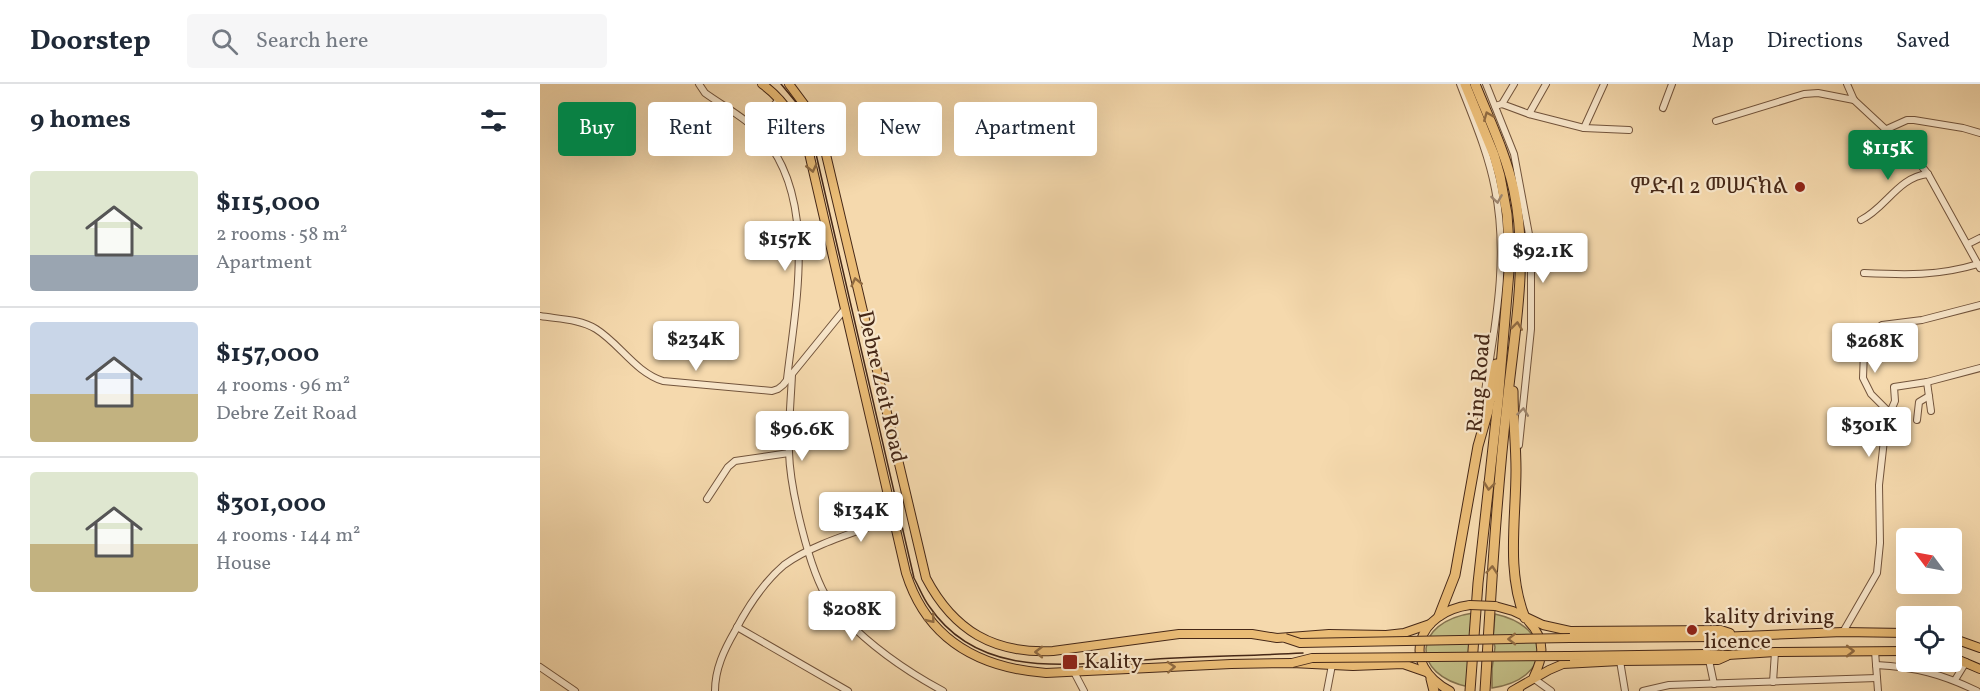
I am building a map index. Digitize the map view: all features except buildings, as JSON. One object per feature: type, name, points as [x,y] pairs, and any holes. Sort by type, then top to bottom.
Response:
[{"type":"highway","name":"Ring Road","points":[[1465,84],[1494,154],[1504,192],[1510,259],[1478,583],[1470,691]]},
{"type":"highway","name":"Ring Road","points":[[1475,84],[1503,151],[1514,191],[1520,238],[1521,277],[1491,582],[1485,691]]},
{"type":"highway","points":[[1439,616],[1455,575],[1478,446],[1488,411],[1500,337],[1505,324]]},
{"type":"highway","points":[[1513,356],[1516,470],[1513,522],[1514,575],[1518,602],[1525,618]]},
{"type":"highway","points":[[1429,675],[1434,691]]},
{"type":"main road","name":"Debre Zeit Road","points":[[762,84],[779,99],[799,127],[809,153],[906,573],[916,599],[928,617],[947,638],[976,657],[1010,669],[1046,673],[1292,663]]},
{"type":"main road","name":"Debre Zeit Road","points":[[789,84],[812,115],[824,146],[919,552],[926,578],[945,609],[983,639],[1002,647],[1028,652],[1053,651],[1179,634],[1252,634],[1285,638]]},
{"type":"main road","points":[[1429,675],[1422,664],[1419,649],[1421,638],[1430,624],[1439,616],[1470,604],[1496,606],[1555,629],[1577,632],[1721,630],[1734,635]]},
{"type":"main road","points":[[1525,618],[1539,636],[1542,648],[1541,659],[1533,678]]},
{"type":"main road","points":[[1285,638],[1329,634],[1404,633],[1430,624]]},
{"type":"main road","points":[[1285,638],[1300,643],[1896,633]]},
{"type":"main road","points":[[1962,642],[1980,648]]},
{"type":"main road","points":[[1292,663],[1312,658],[1728,655],[1774,652],[1896,651]]},
{"type":"main road","points":[[1516,690],[1533,678],[1563,664],[1718,660],[1728,655]]},
{"type":"main road","points":[[1962,661],[1980,669]]},
{"type":"main road","points":[[1292,663],[1403,664],[1429,675],[1450,691]]},
{"type":"street","points":[[699,84],[705,93],[745,121]]},
{"type":"street","points":[[1460,84],[1488,158],[1499,211],[1501,240],[1500,290],[1478,446]]},
{"type":"street","points":[[1486,84],[1499,105],[1514,154],[1531,245],[1530,329],[1516,470]]},
{"type":"street","points":[[1499,105],[1514,84]]},
{"type":"street","points":[[1529,114],[1546,84]]},
{"type":"street","points":[[1584,128],[1604,84]]},
{"type":"street","points":[[1664,108],[1672,84]]},
{"type":"street","points":[[1847,84],[1854,100],[1887,129],[1928,174],[1979,266],[1931,274],[1864,273]]},
{"type":"street","points":[[1716,121],[1804,94],[1818,93],[1854,100]]},
{"type":"street","points":[[1499,105],[1584,128],[1629,130]]},
{"type":"street","points":[[1887,129],[1907,120],[1914,120],[1980,133]]},
{"type":"street","points":[[775,156],[790,184],[799,226],[790,377],[789,453],[808,551],[829,602],[855,629],[883,654],[943,691]]},
{"type":"street","points":[[1861,220],[1878,209],[1892,193],[1911,178],[1928,174]]},
{"type":"street","points":[[1968,244],[1980,238]]},
{"type":"street","points":[[1889,412],[1871,394],[1863,378],[1864,351],[1872,332],[1882,325],[1922,320],[1980,305]]},
{"type":"street","points":[[540,316],[592,327],[650,376],[663,381],[771,391],[778,389],[790,377],[844,310]]},
{"type":"street","points":[[1843,632],[1877,573],[1880,543],[1878,493],[1883,443],[1889,412],[1895,400],[1893,390],[1896,386],[1927,382],[1980,368]]},
{"type":"street","points":[[1927,382],[1932,411]]},
{"type":"street","points":[[1917,420],[1919,402],[1929,396]]},
{"type":"street","points":[[706,499],[728,467],[735,461],[789,453]]},
{"type":"street","points":[[715,691],[717,670],[737,627],[771,577],[808,551],[894,518]]},
{"type":"street","points":[[737,627],[848,691]]},
{"type":"street","points":[[1875,651],[1878,691]]},
{"type":"street","points":[[1773,682],[1774,652]]},
{"type":"street","points":[[1709,660],[1714,684]]},
{"type":"street","points":[[1620,661],[1625,691]]},
{"type":"street","points":[[1955,680],[1966,662]]},
{"type":"street","points":[[1327,691],[1332,665]]},
{"type":"street","points":[[1876,665],[1899,666],[1955,680],[1977,691]]},
{"type":"street","points":[[540,667],[575,691]]},
{"type":"street","points":[[1074,672],[1084,691]]},
{"type":"street","points":[[1533,678],[1551,691]]},
{"type":"street","points":[[1643,691],[1669,686],[1877,678]]},
{"type":"shaded area","points":[[1473,613],[1469,687],[1450,681],[1436,672],[1428,661],[1426,649],[1429,637],[1438,627],[1453,618]]},
{"type":"shaded area","points":[[1495,614],[1514,621],[1528,630],[1536,641],[1538,652],[1535,664],[1526,674],[1512,683],[1492,688],[1495,647],[1493,639]]},
{"type":"tram line","points":[[781,84],[800,107],[810,128],[914,578],[927,603],[949,630],[973,646],[999,657],[1055,664],[1303,653]]},
{"type":"place","name":"ምድብ 2 መሠናክል","points":[[1800,187]]},
{"type":"place","name":"kality driving licence","points":[[1692,630]]},
{"type":"place","name":"Kality","points":[[1070,662]]}]
